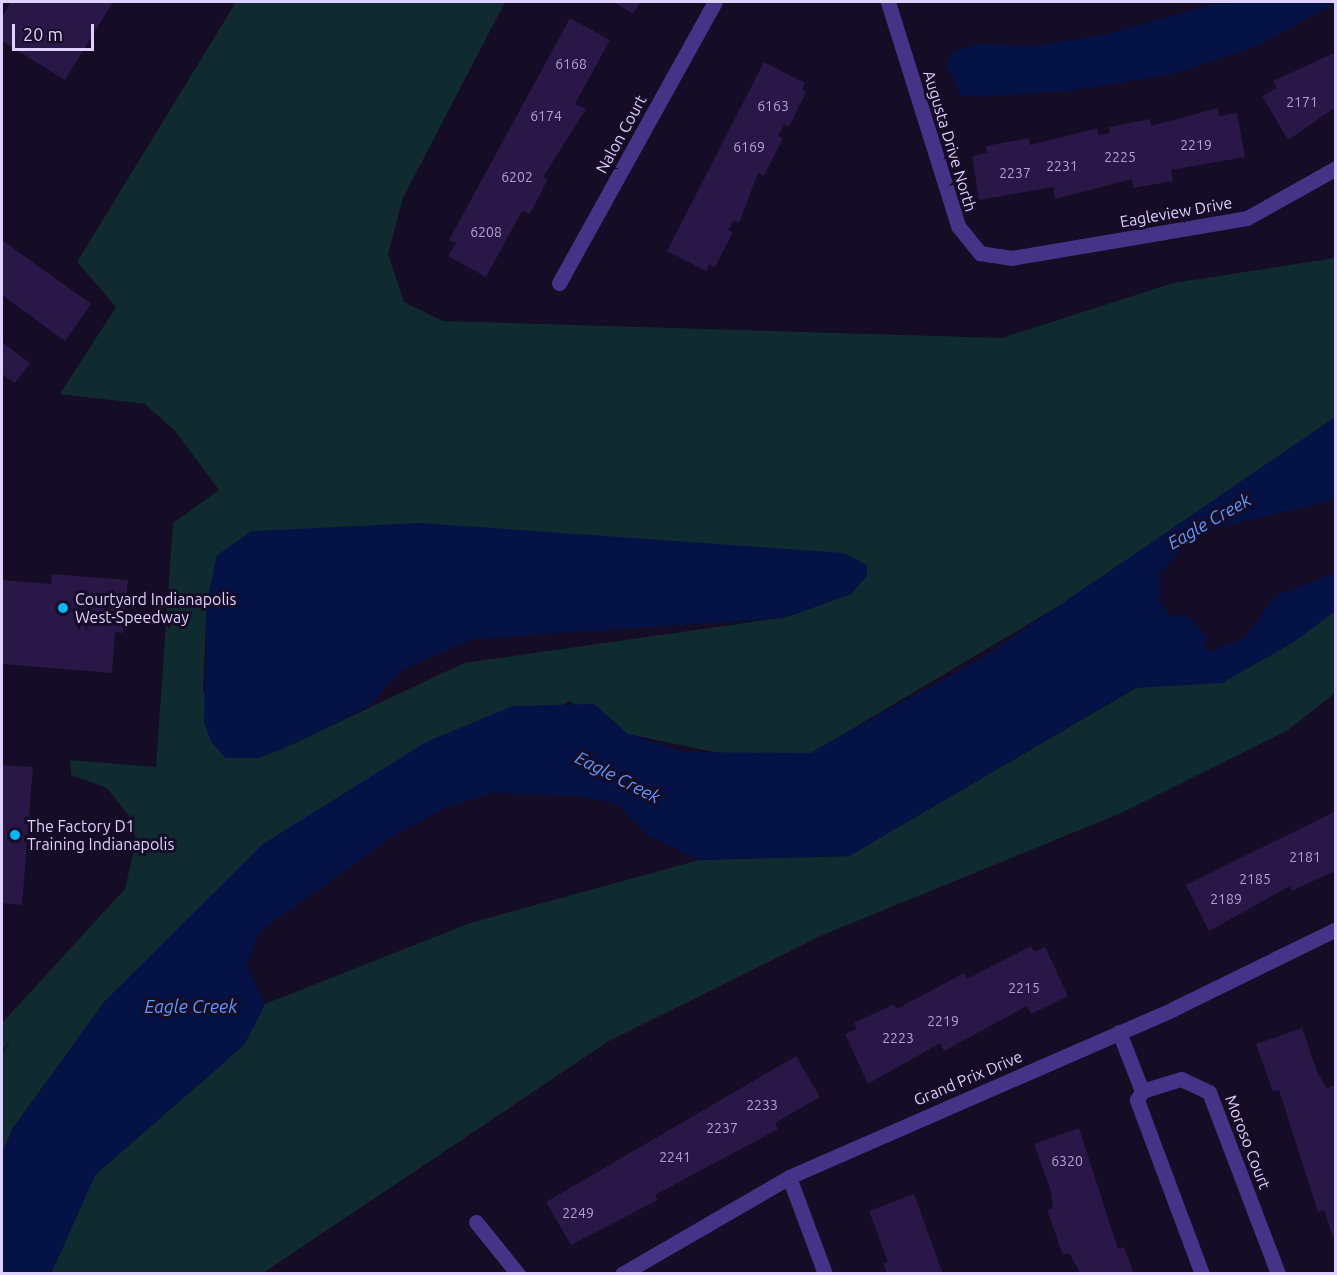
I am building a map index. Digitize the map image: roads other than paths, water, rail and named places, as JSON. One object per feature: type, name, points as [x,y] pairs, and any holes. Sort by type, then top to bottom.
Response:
[{"type":"street","name":"Nalon Court","points":[[559,283],[715,2]]},
{"type":"street","name":"Augusta Drive North","points":[[888,2],[963,238],[980,253],[1011,258]]},
{"type":"street","name":"Eagleview Drive","points":[[1011,258],[1247,218],[1335,168]]},
{"type":"street","name":"Grand Prix Drive","points":[[622,1274],[789,1177],[1119,1032],[1335,929]]},
{"type":"street","points":[[1119,1032],[1142,1091],[1137,1100],[1202,1274]]},
{"type":"street","name":"Moroso Court","points":[[1142,1091],[1181,1079],[1209,1092],[1278,1274]]},
{"type":"street","points":[[789,1177],[825,1274]]},
{"type":"street","points":[[476,1222],[518,1274]]},
{"type":"water","points":[[1222,2],[1336,3],[1259,45],[1173,74],[1068,91],[975,97],[961,95],[946,66],[954,52],[978,44],[1033,46],[1107,34]]},
{"type":"water","name":"Eagle Creek","points":[[1335,417],[1335,500],[1199,532],[1159,574],[1159,601],[1171,616],[1189,616],[1208,638],[1203,648],[1211,651],[1245,638],[1275,596],[1335,573],[1335,611],[1294,642],[1222,683],[1135,688],[849,856],[699,860],[647,835],[618,804],[579,796],[491,793],[443,809],[395,835],[260,931],[246,965],[265,1004],[244,1045],[95,1175],[51,1273],[2,1273],[2,1154],[13,1128],[105,1001],[263,844],[426,742],[513,706],[594,704],[628,734],[685,752],[810,753],[984,657]]},
{"type":"water","points":[[420,523],[844,553],[867,565],[867,576],[851,594],[783,618],[473,639],[400,671],[368,707],[280,750],[258,758],[226,758],[211,742],[204,722],[207,601],[217,555],[252,531]]},
{"type":"place","name":"Courtyard Indianapolis West-Speedway","points":[[63,608]]},
{"type":"place","name":"The Factory D1 Training Indianapolis","points":[[15,835]]}]
